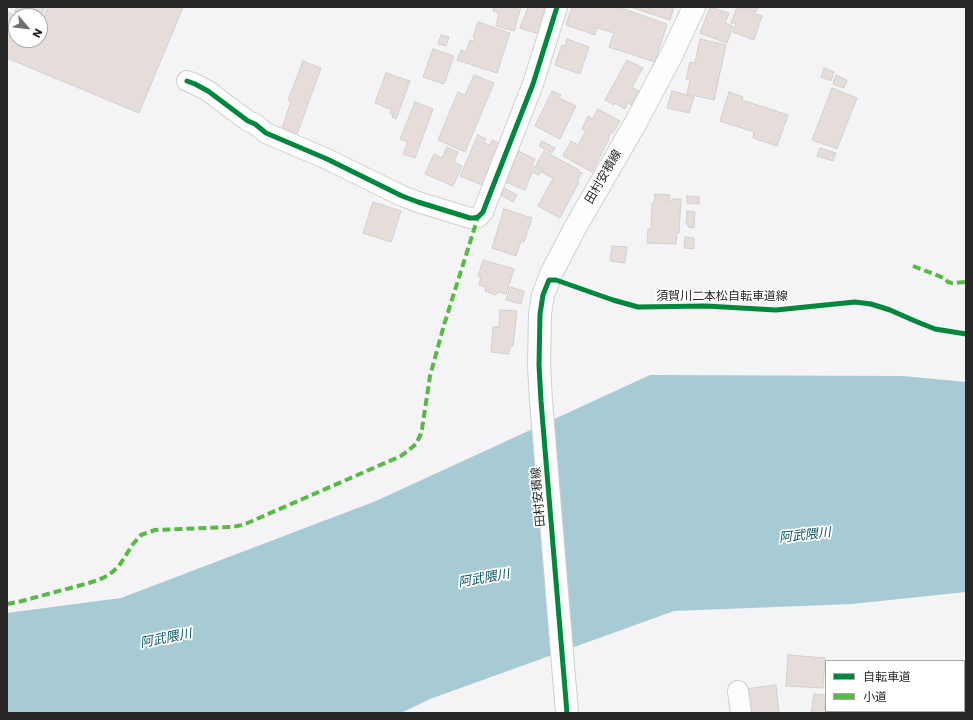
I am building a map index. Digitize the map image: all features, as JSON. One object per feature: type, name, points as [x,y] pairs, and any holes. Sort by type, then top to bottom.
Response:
[{"type":"main road","name":"田村安積線","points":[[567,703],[541,401],[539,365],[540,314],[543,295],[552,272],[576,226],[635,124],[672,54],[694,7]]},
{"type":"street","points":[[187,81],[208,91],[266,133],[328,159],[402,196],[474,218],[478,217],[483,212],[533,84],[557,7]]},
{"type":"street","points":[[738,691],[742,713]]},
{"type":"water","name":"阿武隈川","points":[[650,375],[903,376],[966,382],[966,592],[852,604],[674,611],[430,699],[401,713],[7,713],[7,613],[121,598],[376,501]]},
{"type":"building","points":[[17,7],[45,7],[45,8]]},
{"type":"building","points":[[183,7],[139,113],[7,58],[7,12],[8,48],[48,48],[48,8]]},
{"type":"building","points":[[494,7],[521,7],[514,31],[496,26],[499,13],[493,11]]},
{"type":"building","points":[[528,7],[551,7],[539,34],[520,28]]},
{"type":"building","points":[[572,7],[618,7],[667,24],[655,62],[609,47],[614,33],[597,28],[595,35],[566,25]]},
{"type":"building","points":[[630,7],[674,7],[670,20]]},
{"type":"building","points":[[710,7],[729,13],[725,23],[733,26],[727,43],[700,33]]},
{"type":"building","points":[[737,7],[762,16],[754,40],[733,32],[736,24],[731,23]]},
{"type":"building","points":[[742,7],[758,7],[756,12]]},
{"type":"building","points":[[478,22],[510,33],[497,73],[457,60],[461,50],[466,52],[470,40],[474,41],[475,38],[473,37]]},
{"type":"building","points":[[441,35],[449,37],[446,46],[438,44]]},
{"type":"building","points":[[567,39],[589,47],[580,74],[555,65],[562,45],[565,46]]},
{"type":"building","points":[[700,39],[726,45],[714,100],[687,94],[690,80],[686,79],[690,62],[695,63]]},
{"type":"building","points":[[433,49],[454,56],[444,84],[423,77]]},
{"type":"building","points":[[627,60],[643,68],[632,87],[639,91],[631,105],[628,103],[625,109],[615,103],[614,105],[605,100]]},
{"type":"building","points":[[303,61],[321,68],[297,134],[282,128],[291,101],[288,100]]},
{"type":"building","points":[[824,68],[834,72],[831,81],[821,77]]},
{"type":"building","points":[[386,73],[410,81],[396,119],[392,117],[393,115],[390,113],[392,110],[375,103]]},
{"type":"building","points":[[474,75],[494,83],[465,152],[438,140],[458,92],[465,95]]},
{"type":"building","points":[[836,75],[847,80],[844,88],[833,84]]},
{"type":"building","points":[[832,88],[857,98],[837,149],[812,140]]},
{"type":"building","points":[[552,91],[561,95],[559,98],[576,106],[560,139],[535,126]]},
{"type":"building","points":[[672,91],[694,97],[689,113],[667,108]]},
{"type":"building","points":[[729,92],[743,97],[742,100],[788,115],[777,146],[753,138],[754,132],[720,121]]},
{"type":"building","points":[[415,102],[433,109],[415,158],[403,154],[408,142],[400,139]]},
{"type":"building","points":[[598,109],[620,121],[613,133],[611,132],[592,172],[563,156],[571,141],[578,145],[586,131],[582,129],[588,116],[592,119]]},
{"type":"building","points":[[478,135],[486,139],[484,143],[490,145],[492,140],[504,146],[486,182],[484,181],[482,185],[460,176]]},
{"type":"building","points":[[542,141],[555,148],[552,153],[539,146]]},
{"type":"building","points":[[447,147],[458,152],[454,162],[462,166],[453,186],[425,174],[434,154],[442,158]]},
{"type":"building","points":[[820,148],[836,153],[833,161],[817,156]]},
{"type":"building","points":[[518,151],[535,159],[532,165],[541,169],[539,175],[532,172],[525,190],[506,182]]},
{"type":"building","points":[[544,151],[582,173],[577,181],[579,182],[560,218],[538,206],[553,178],[541,172],[543,169],[536,165]]},
{"type":"building","points":[[504,188],[517,195],[513,202],[501,195]]},
{"type":"building","points":[[655,194],[670,195],[669,201],[672,201],[672,199],[681,199],[679,233],[677,233],[676,244],[647,243],[648,229],[651,229],[652,203],[654,203]]},
{"type":"building","points":[[687,196],[699,197],[699,204],[687,203]]},
{"type":"building","points":[[373,202],[401,211],[391,242],[363,233]]},
{"type":"building","points":[[504,209],[532,218],[524,242],[521,241],[516,256],[492,248]]},
{"type":"building","points":[[687,211],[695,212],[694,228],[688,227],[688,224],[686,224]]},
{"type":"building","points":[[685,237],[694,238],[694,249],[684,248]]},
{"type":"building","points":[[612,246],[627,247],[625,263],[610,261]]},
{"type":"building","points":[[483,260],[514,269],[506,294],[497,292],[496,295],[485,291],[486,287],[479,285],[481,277],[478,276]]},
{"type":"building","points":[[510,287],[524,291],[521,304],[506,300]]},
{"type":"building","points":[[500,310],[517,311],[513,346],[510,346],[509,354],[491,352],[493,327],[499,327]]},
{"type":"building","points":[[788,655],[825,658],[823,688],[786,686]]},
{"type":"building","points":[[776,685],[779,713],[748,713],[745,689]]},
{"type":"building","points":[[814,694],[825,695],[824,713],[811,713]]},
{"type":"marked path","points":[[7,604],[103,578],[119,566],[133,544],[141,535],[155,530],[231,527],[243,525],[401,456],[409,450],[416,444],[420,436],[430,376],[444,325],[478,217]]},
{"type":"marked path","points":[[913,266],[944,278],[948,282],[966,282]]},
{"type":"cycle path","points":[[187,81],[208,91],[266,133],[327,159],[402,196],[474,218],[478,217],[483,212],[533,84],[557,7]]},
{"type":"cycle path","name":"須賀川二本松自転車道線","points":[[567,713],[539,365],[540,314],[543,295],[549,280],[556,280],[638,307],[706,306],[776,310],[855,302],[871,304],[890,310],[935,329],[966,334]]}]
